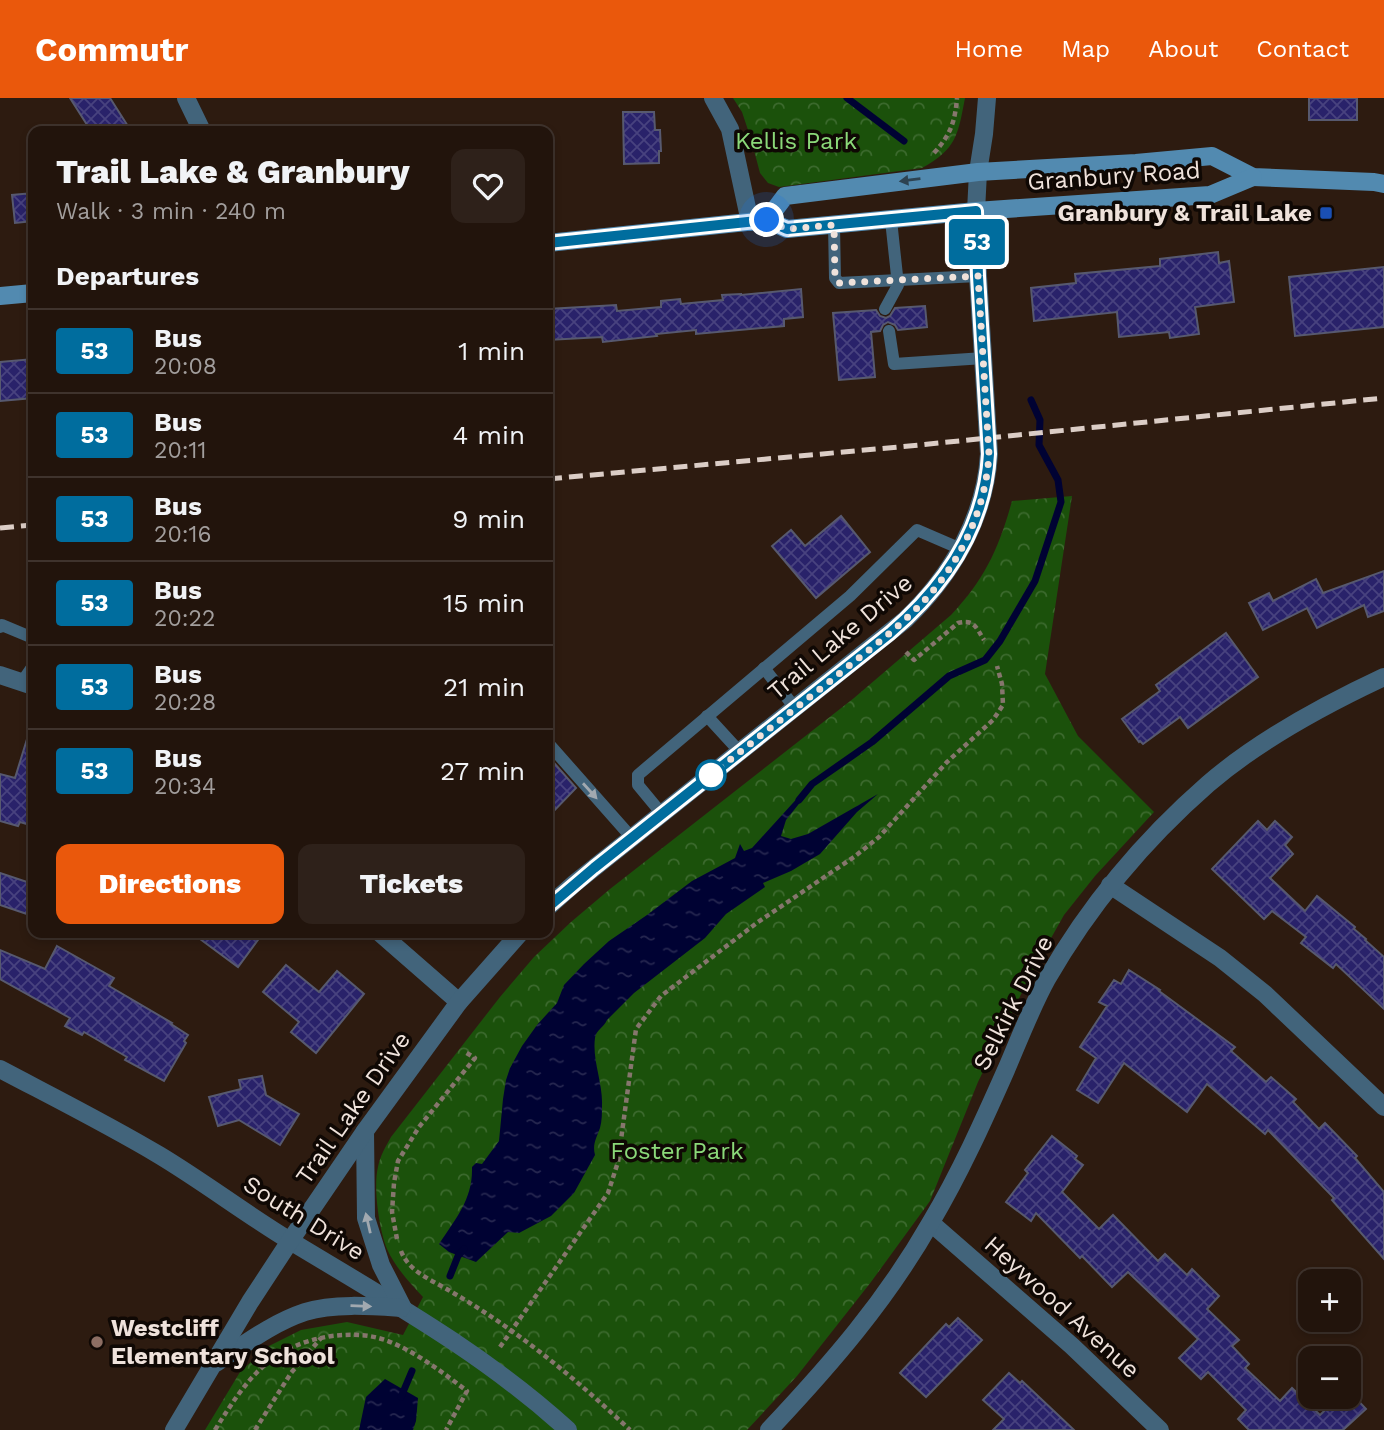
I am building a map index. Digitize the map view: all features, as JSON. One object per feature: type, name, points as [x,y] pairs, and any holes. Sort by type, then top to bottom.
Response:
[{"type":"main road","name":"Granbury Road","points":[[758,221],[785,196],[978,172],[1212,156],[1252,177],[1384,184]]},
{"type":"main road","name":"Granbury Road","points":[[553,242],[758,221],[787,229],[976,211],[1210,195],[1252,177]]},
{"type":"main road","points":[[0,296],[28,293]]},
{"type":"street","points":[[186,98],[200,126]]},
{"type":"street","points":[[713,98],[730,129],[758,221]]},
{"type":"street","name":"Trail Lake Drive","points":[[553,903],[890,633],[922,604],[961,549],[977,516],[988,475],[976,211],[987,98]]},
{"type":"street","points":[[0,675],[28,684]]},
{"type":"street","name":"Selkirk Drive","points":[[769,1430],[825,1370],[871,1314],[931,1223],[978,1135],[1047,979],[1110,885],[1209,783],[1319,709],[1384,677]]},
{"type":"street","points":[[1110,885],[1220,958],[1265,994],[1384,1107]]},
{"type":"street","points":[[386,938],[459,1002]]},
{"type":"street","name":"Trail Lake Drive","points":[[174,1430],[290,1241],[365,1131],[459,1002],[516,938]]},
{"type":"street","name":"South Drive","points":[[0,1069],[159,1155],[290,1241],[442,1332],[518,1387],[568,1430]]},
{"type":"street","points":[[365,1131],[366,1218],[381,1265],[403,1308]]},
{"type":"street","name":"Heywood Avenue","points":[[931,1223],[1072,1346],[1160,1430]]},
{"type":"street","points":[[211,1367],[262,1332],[306,1312],[349,1305],[403,1308]]},
{"type":"lane","points":[[886,309],[898,285],[891,220]]},
{"type":"lane","points":[[834,225],[835,278],[839,283],[978,276]]},
{"type":"lane","points":[[889,331],[894,364],[984,358]]},
{"type":"lane","points":[[662,814],[638,785],[638,775],[850,596],[917,530],[961,549]]},
{"type":"lane","points":[[0,627],[2,625],[28,636]]},
{"type":"lane","points":[[764,668],[795,708]]},
{"type":"lane","points":[[708,716],[740,752]]},
{"type":"lane","points":[[553,749],[632,838]]},
{"type":"path","points":[[934,153],[946,139],[955,116],[957,98]]},
{"type":"path","points":[[906,652],[914,660],[958,623],[967,621],[973,624],[984,640]]},
{"type":"path","points":[[500,1347],[608,1193],[618,1163],[636,1029],[661,996],[758,922],[879,837],[947,762],[993,720],[1003,705],[1002,684],[997,666]]},
{"type":"path","points":[[465,1052],[475,1058],[419,1127],[398,1161],[392,1212],[402,1255],[412,1269],[487,1312],[545,1355],[630,1430]]},
{"type":"path","points":[[215,1430],[235,1398],[258,1370],[274,1357],[295,1346],[346,1334],[368,1335],[386,1340],[434,1366],[467,1391]]},
{"type":"path","points":[[255,1430],[291,1373],[321,1338]]},
{"type":"path","points":[[446,1430],[474,1382]]},
{"type":"green space","name":"Kellis Park","points":[[733,98],[965,98],[954,139],[943,154],[922,168],[779,187],[768,183],[760,173],[742,112]]},
{"type":"green space","name":"Foster Park","points":[[1072,496],[1045,674],[1078,736],[1154,812],[1095,876],[1064,915],[1032,972],[978,1082],[930,1201],[797,1376],[747,1430],[205,1430],[240,1372],[267,1347],[301,1330],[347,1322],[403,1335],[423,1297],[398,1268],[384,1241],[377,1196],[380,1159],[391,1137],[534,957],[610,889],[854,698],[951,615],[982,576],[1002,534],[1012,501]]},
{"type":"water","points":[[802,793],[806,795],[786,820],[781,836],[791,839],[808,834],[878,794],[857,812],[820,854],[763,883],[765,887],[726,914],[705,938],[634,993],[598,1031],[594,1046],[602,1097],[601,1123],[594,1144],[595,1155],[574,1193],[551,1216],[519,1233],[508,1232],[476,1262],[449,1252],[439,1244],[466,1199],[472,1167],[476,1163],[482,1164],[499,1141],[503,1099],[510,1068],[537,1025],[557,1003],[564,985],[609,941],[692,881],[735,858],[740,844],[744,851],[752,848]]},
{"type":"water","points":[[385,1379],[418,1398],[413,1430],[359,1430],[366,1397]]},
{"type":"building","points":[[70,98],[110,98],[128,126],[88,126]]},
{"type":"building","points":[[1309,98],[1357,98],[1357,120],[1309,120]]},
{"type":"building","points":[[623,112],[654,112],[655,130],[660,130],[659,163],[624,164]]},
{"type":"building","points":[[28,193],[28,222],[15,223],[12,195]]},
{"type":"building","points":[[1218,252],[1219,263],[1229,261],[1234,302],[1195,307],[1199,334],[1170,338],[1169,332],[1119,337],[1117,312],[1034,321],[1031,288],[1076,283],[1075,274],[1160,266],[1160,259]]},
{"type":"building","points":[[1384,267],[1384,327],[1295,336],[1289,277]]},
{"type":"building","points":[[801,289],[803,317],[784,319],[784,326],[696,334],[696,330],[603,342],[602,337],[553,340],[553,309],[616,305],[617,311],[661,307],[661,301],[680,299],[681,304],[723,300],[722,295]]},
{"type":"building","points":[[925,306],[927,327],[898,330],[888,322],[880,331],[871,332],[875,377],[839,380],[833,313],[876,310],[880,316],[886,318],[895,308]]},
{"type":"building","points":[[28,359],[28,398],[0,401],[0,362]]},
{"type":"building","points":[[841,516],[870,552],[816,598],[772,546],[791,530],[805,546]]},
{"type":"building","points":[[1384,571],[1384,611],[1368,617],[1364,605],[1317,628],[1307,608],[1263,630],[1249,603],[1269,593],[1273,601],[1316,579],[1323,593]]},
{"type":"building","points":[[1226,633],[1258,677],[1188,728],[1180,717],[1143,744],[1139,742],[1122,719],[1160,691],[1156,685]]},
{"type":"building","points":[[28,736],[28,824],[20,822],[18,826],[0,821],[0,774],[15,778]]},
{"type":"building","points":[[553,762],[576,788],[553,812]]},
{"type":"building","points":[[1258,821],[1267,830],[1275,821],[1292,837],[1285,845],[1293,854],[1270,878],[1305,911],[1317,896],[1355,927],[1354,929],[1384,957],[1384,1009],[1336,964],[1333,968],[1301,943],[1306,937],[1272,911],[1264,919],[1212,869]]},
{"type":"building","points":[[0,873],[28,882],[28,914],[0,905]]},
{"type":"building","points":[[199,938],[259,938],[238,967]]},
{"type":"building","points":[[57,946],[114,978],[109,986],[188,1035],[164,1081],[125,1060],[127,1057],[84,1032],[82,1035],[65,1026],[70,1018],[0,979],[0,950],[45,969]]},
{"type":"building","points":[[286,965],[319,992],[337,971],[364,994],[316,1053],[291,1032],[299,1022],[263,992]]},
{"type":"building","points":[[1129,970],[1235,1047],[1231,1051],[1266,1082],[1271,1077],[1296,1099],[1293,1102],[1319,1129],[1325,1123],[1357,1156],[1355,1158],[1384,1192],[1384,1259],[1332,1200],[1334,1198],[1268,1130],[1265,1134],[1207,1084],[1187,1112],[1124,1063],[1098,1103],[1077,1090],[1096,1058],[1080,1047],[1107,1006],[1099,1002],[1114,980],[1121,984]]},
{"type":"building","points":[[262,1076],[266,1095],[299,1114],[280,1145],[239,1120],[218,1126],[209,1097],[241,1089],[239,1080]]},
{"type":"building","points":[[1052,1136],[1077,1156],[1075,1159],[1083,1165],[1062,1192],[1099,1229],[1113,1215],[1158,1261],[1165,1254],[1187,1275],[1192,1269],[1219,1296],[1207,1309],[1239,1340],[1232,1346],[1249,1364],[1245,1368],[1280,1401],[1292,1388],[1298,1394],[1298,1409],[1314,1409],[1320,1415],[1326,1409],[1361,1409],[1361,1404],[1366,1409],[1343,1430],[1249,1430],[1238,1419],[1246,1410],[1208,1372],[1201,1379],[1179,1358],[1198,1339],[1128,1272],[1112,1287],[1036,1213],[1031,1221],[1006,1202],[1028,1173],[1025,1170]]},
{"type":"building","points":[[958,1318],[982,1340],[926,1397],[900,1373],[946,1324],[949,1327]]},
{"type":"building","points":[[1009,1373],[1020,1383],[1022,1381],[1074,1430],[993,1430],[1004,1419],[983,1400]]},
{"type":"waterway","points":[[847,98],[904,141]]},
{"type":"waterway","points":[[799,800],[812,784],[872,742],[949,676],[985,660],[1000,641],[1035,581],[1061,502],[1058,480],[1039,445],[1040,420],[1031,400]]},
{"type":"waterway","points":[[450,1276],[458,1256],[464,1249]]},
{"type":"waterway","points":[[401,1397],[412,1371]]},
{"type":"railway","points":[[553,479],[1384,398]]},
{"type":"railway","points":[[0,528],[28,525]]},
{"type":"bus line","name":"53","points":[[553,242],[767,220],[787,229],[976,211],[989,454],[988,475],[977,516],[955,560],[922,604],[890,633],[553,903]]},
{"type":"place","name":"Granbury & Trail Lake","points":[[1326,213]]},
{"type":"place","name":"Westcliff Elementary School","points":[[97,1342]]},
{"type":"route","points":[[711,775],[890,633],[922,604],[955,560],[968,536],[977,516],[988,475],[978,276],[839,283],[835,278],[834,225],[787,229],[767,220]]}]
